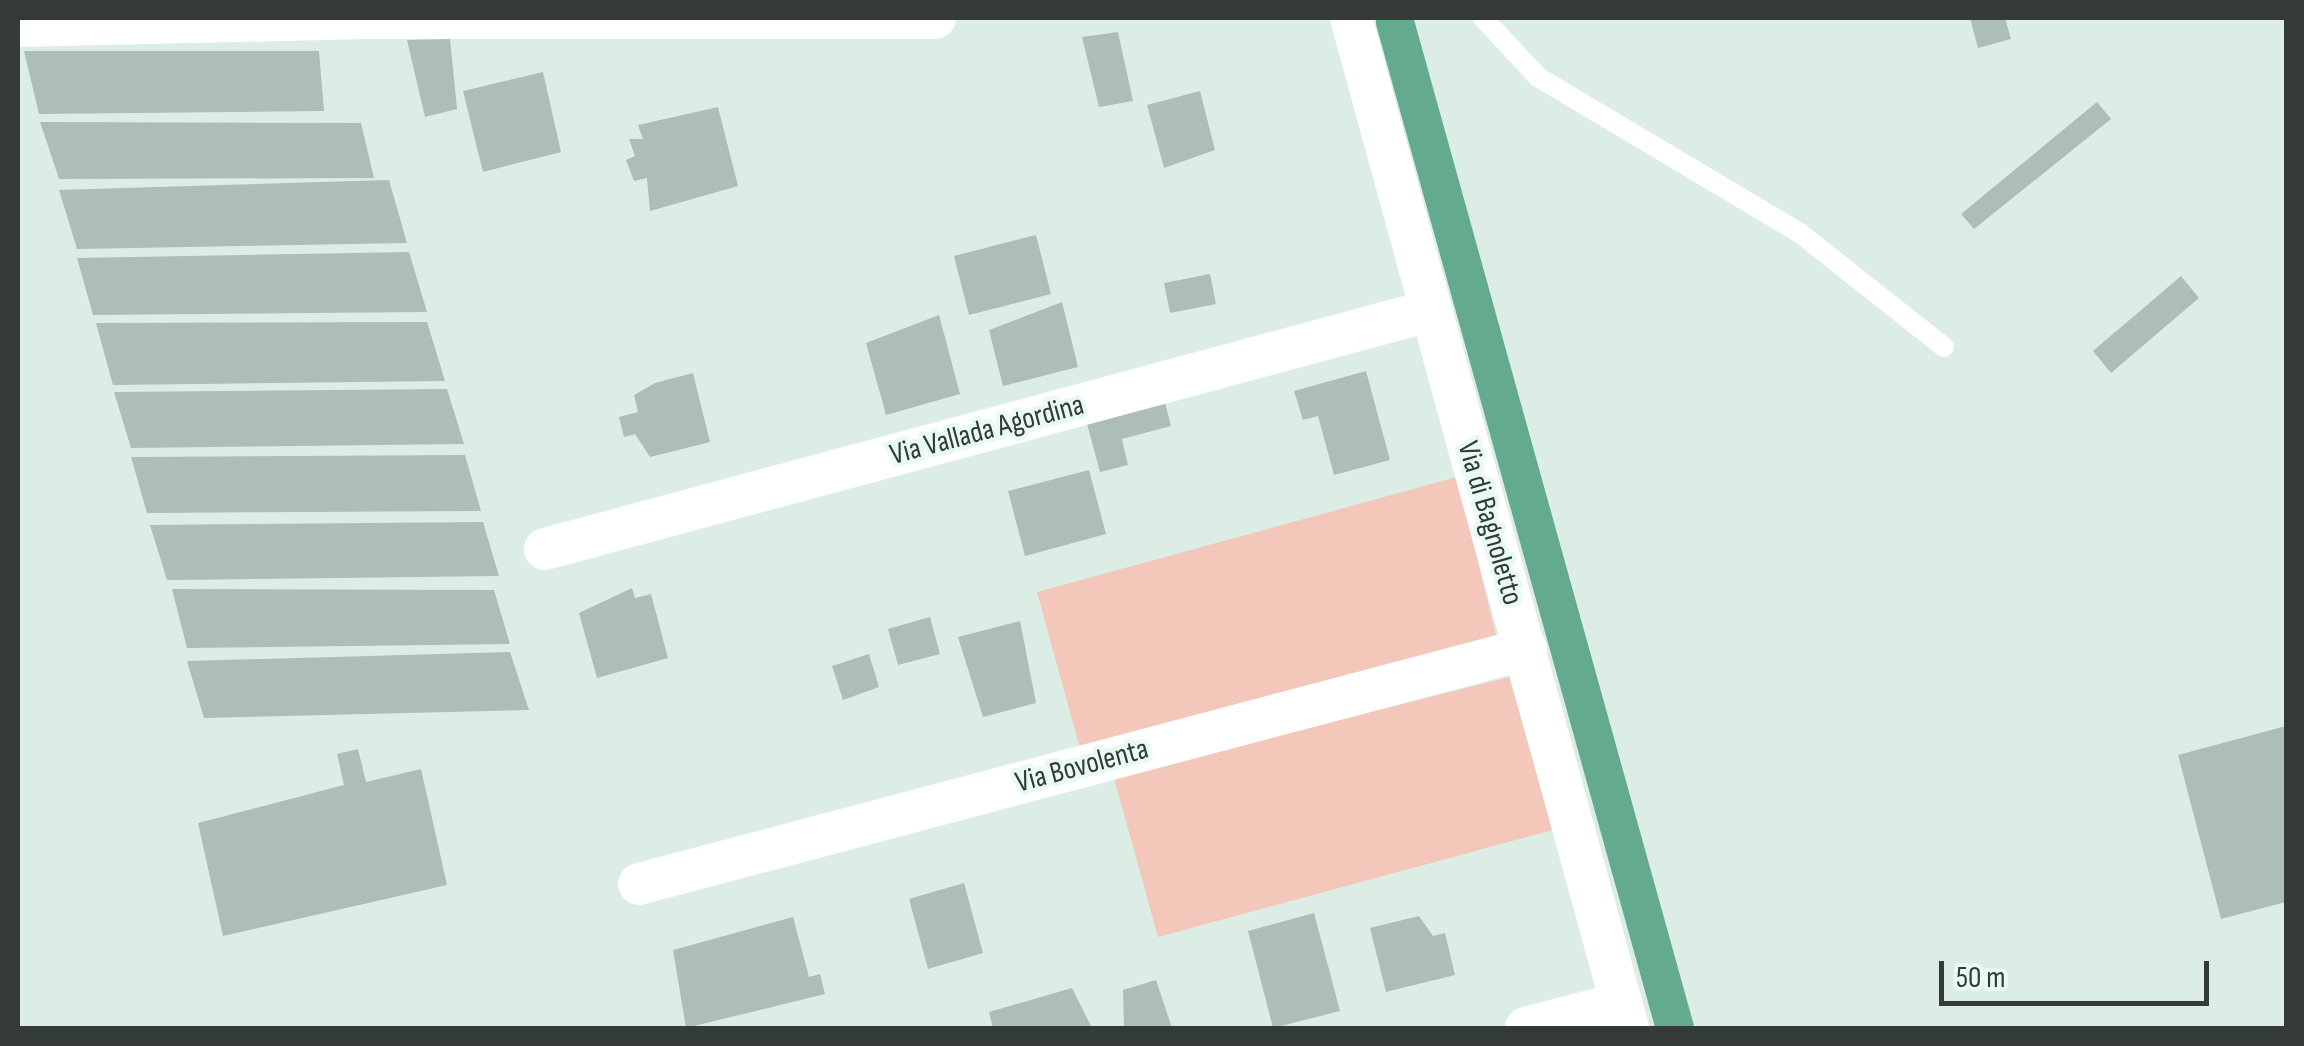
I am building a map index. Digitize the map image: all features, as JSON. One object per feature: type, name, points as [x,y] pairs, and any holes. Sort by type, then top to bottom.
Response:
[{"type":"street","points":[[18,26],[368,18],[935,18]]},
{"type":"street","name":"Via di Bagnoletto","points":[[1351,18],[1625,1016]]},
{"type":"street","name":"Via Vallada Agordina","points":[[545,549],[1430,311]]},
{"type":"street","name":"Via Bovolenta","points":[[638,884],[1526,649]]},
{"type":"street","points":[[1526,1028],[1625,1016]]},
{"type":"lane","points":[[1483,18],[1538,77],[1800,234],[1944,347]]},
{"type":"shaded area","points":[[1457,477],[1497,639],[1081,752],[1037,592]]},
{"type":"shaded area","points":[[1509,677],[1553,830],[1158,937],[1114,778]]},
{"type":"building","points":[[1970,18],[2005,18],[2011,39],[1978,48]]},
{"type":"building","points":[[1118,32],[1133,101],[1099,107],[1082,37]]},
{"type":"building","points":[[450,39],[457,109],[425,117],[407,40]]},
{"type":"building","points":[[24,51],[319,51],[324,111],[39,114]]},
{"type":"building","points":[[543,72],[561,152],[483,172],[463,91]]},
{"type":"building","points":[[1200,91],[1215,150],[1164,168],[1147,105]]},
{"type":"building","points":[[2097,102],[2111,119],[1974,229],[1961,214]]},
{"type":"building","points":[[718,107],[738,186],[650,211],[647,178],[634,181],[626,160],[635,156],[629,139],[643,139],[638,125]]},
{"type":"building","points":[[40,122],[361,123],[374,178],[59,179]]},
{"type":"building","points":[[389,180],[407,243],[77,249],[59,190]]},
{"type":"building","points":[[1036,235],[1051,294],[969,315],[954,256]]},
{"type":"building","points":[[409,252],[427,312],[93,315],[77,258]]},
{"type":"building","points":[[1210,274],[1216,304],[1170,313],[1164,283]]},
{"type":"building","points":[[2181,276],[2199,298],[2111,373],[2093,351]]},
{"type":"building","points":[[1062,302],[1078,367],[1003,386],[989,330]]},
{"type":"building","points":[[939,315],[960,394],[886,415],[866,343]]},
{"type":"building","points":[[427,322],[445,381],[113,385],[96,323]]},
{"type":"building","points":[[1366,371],[1390,460],[1334,475],[1318,416],[1303,420],[1294,391]]},
{"type":"building","points":[[693,373],[710,442],[650,457],[635,434],[624,437],[619,417],[638,412],[634,395],[655,383]]},
{"type":"building","points":[[447,389],[464,444],[131,448],[114,392]]},
{"type":"building","points":[[1164,399],[1171,426],[1122,439],[1128,465],[1100,472],[1086,420]]},
{"type":"building","points":[[465,455],[481,511],[147,513],[131,457]]},
{"type":"building","points":[[1089,470],[1106,534],[1025,556],[1008,491]]},
{"type":"building","points":[[483,522],[499,576],[167,580],[150,525]]},
{"type":"building","points":[[632,588],[635,598],[651,594],[668,658],[597,678],[579,613]]},
{"type":"building","points":[[172,589],[494,590],[510,644],[187,648]]},
{"type":"building","points":[[930,617],[940,654],[898,665],[888,629]]},
{"type":"building","points":[[1020,621],[1036,703],[983,717],[958,637]]},
{"type":"building","points":[[510,652],[529,710],[204,718],[187,661]]},
{"type":"building","points":[[869,654],[879,687],[843,700],[832,666]]},
{"type":"building","points":[[2286,726],[2286,902],[2221,919],[2178,755]]},
{"type":"building","points":[[358,749],[366,782],[421,769],[447,885],[223,936],[198,823],[344,785],[337,754]]},
{"type":"building","points":[[964,883],[983,953],[928,969],[909,899]]},
{"type":"building","points":[[1314,913],[1340,1011],[1273,1028],[1248,931]]},
{"type":"building","points":[[1419,916],[1433,936],[1445,933],[1455,975],[1386,992],[1370,928]]},
{"type":"building","points":[[793,917],[809,977],[820,974],[825,994],[686,1028],[673,950]]},
{"type":"building","points":[[1156,980],[1172,1028],[1124,1028],[1123,990]]},
{"type":"building","points":[[1072,988],[1092,1028],[993,1028],[989,1012]]},
{"type":"waterway","points":[[1395,22],[1675,1028]]}]
